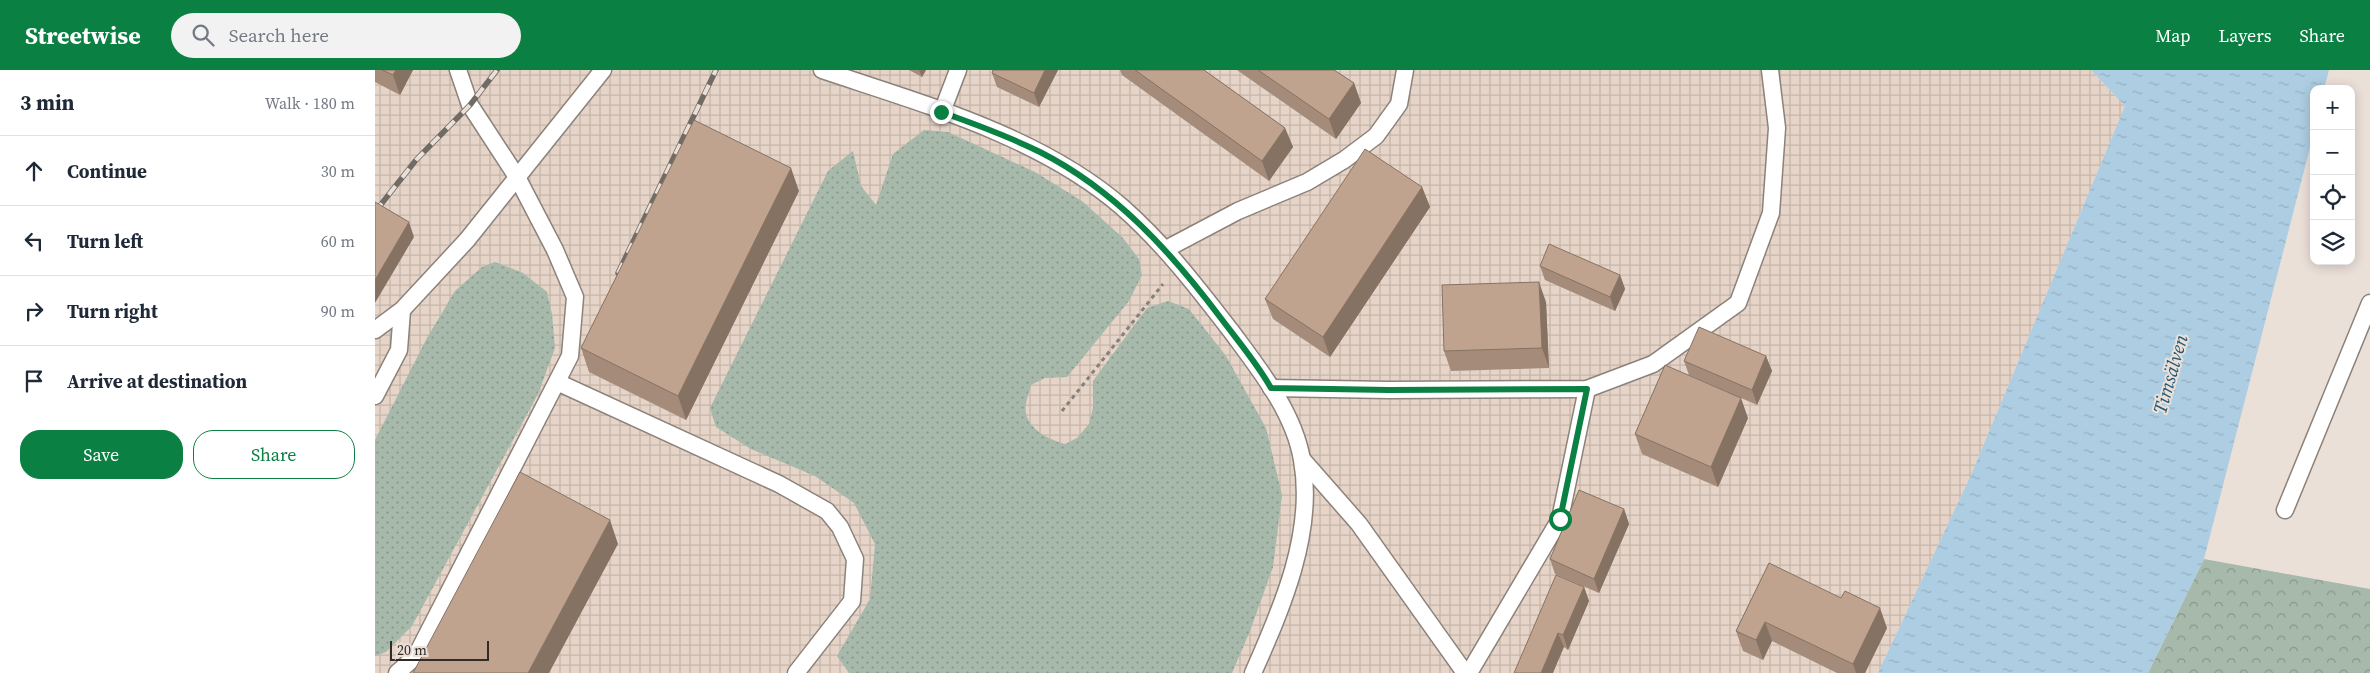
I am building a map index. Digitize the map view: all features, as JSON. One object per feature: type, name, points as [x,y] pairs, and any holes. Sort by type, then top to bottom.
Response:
[{"type":"lane","points":[[397,673],[416,656],[570,356],[575,297],[555,250],[517,177],[469,105],[458,70]]},
{"type":"lane","points":[[375,330],[402,310],[467,240],[603,70]]},
{"type":"lane","points":[[822,70],[983,127],[1041,152],[1083,178],[1121,206],[1166,249],[1263,374],[1286,412],[1302,459],[1305,504],[1297,555],[1276,621],[1253,673]]},
{"type":"lane","points":[[941,112],[958,70]]},
{"type":"lane","points":[[1166,249],[1237,211],[1307,182],[1344,160],[1376,136],[1399,104],[1405,70]]},
{"type":"lane","points":[[1271,388],[1389,390],[1587,389],[1653,364],[1738,303],[1771,213],[1777,128],[1770,70]]},
{"type":"lane","points":[[2285,510],[2370,303]]},
{"type":"lane","points":[[375,396],[399,350],[402,310]]},
{"type":"lane","points":[[557,382],[779,484],[827,511],[840,527],[855,559],[852,601],[796,673]]},
{"type":"lane","points":[[1469,673],[1560,519],[1587,389]]},
{"type":"lane","points":[[1302,459],[1359,524],[1465,673]]},
{"type":"path","points":[[1062,411],[1179,264]]},
{"type":"shaded area","points":[[375,70],[2091,70],[2125,106],[1971,475],[1878,673],[375,673]]},
{"type":"green space","points":[[924,130],[948,132],[1035,172],[1082,201],[1123,238],[1139,259],[1142,275],[1129,301],[1067,377],[1045,378],[1031,385],[1026,403],[1026,413],[1031,424],[1041,433],[1065,444],[1077,438],[1089,424],[1093,408],[1093,381],[1147,308],[1168,301],[1189,309],[1226,356],[1266,428],[1282,495],[1273,567],[1250,631],[1232,673],[849,673],[837,656],[870,599],[875,544],[854,503],[815,476],[751,449],[716,427],[710,408],[828,171],[853,151],[861,186],[876,205],[893,154]]},
{"type":"green space","points":[[495,262],[523,273],[547,292],[552,314],[555,348],[538,394],[412,626],[386,652],[375,656],[375,440],[427,338],[455,291],[482,267]]},
{"type":"green space","points":[[2204,559],[2370,589],[2370,673],[2148,673]]},
{"type":"water","name":"Timsälven","points":[[2091,70],[2329,70],[2325,85],[2310,85],[2310,148],[2204,559],[2148,673],[1878,673],[1971,475],[2125,106]]},
{"type":"building","points":[[382,70],[396,70],[393,75]]},
{"type":"building","points":[[993,70],[1045,70],[1034,93],[992,73]]},
{"type":"building","points":[[1135,70],[1204,70],[1285,128],[1262,161]]},
{"type":"building","points":[[1258,70],[1334,70],[1354,83],[1329,119]]},
{"type":"building","points":[[694,120],[791,168],[678,396],[581,348]]},
{"type":"building","points":[[1365,149],[1422,187],[1323,337],[1265,299]]},
{"type":"building","points":[[375,202],[409,222],[375,280]]},
{"type":"building","points":[[1549,244],[1620,275],[1610,297],[1540,266]]},
{"type":"building","points":[[1539,282],[1542,348],[1444,351],[1442,285]]},
{"type":"building","points":[[1699,327],[1766,356],[1752,390],[1684,361]]},
{"type":"building","points":[[1665,365],[1741,398],[1711,467],[1635,434]]},
{"type":"building","points":[[520,472],[610,520],[528,673],[413,673]]},
{"type":"building","points":[[1579,490],[1624,509],[1594,579],[1550,559]]},
{"type":"building","points":[[1769,563],[1841,598],[1845,591],[1880,608],[1853,664],[1765,622],[1756,640],[1736,631]]},
{"type":"building","points":[[1556,575],[1584,587],[1563,635],[1558,633],[1541,673],[1514,673]]},
{"type":"railway","points":[[375,212],[416,160],[470,105],[497,70]]},
{"type":"railway","points":[[618,273],[716,70]]},
{"type":"route","points":[[941,112],[983,127],[1041,152],[1083,178],[1121,206],[1166,249],[1209,302],[1263,374],[1271,388],[1389,390],[1587,389],[1560,519]]}]
